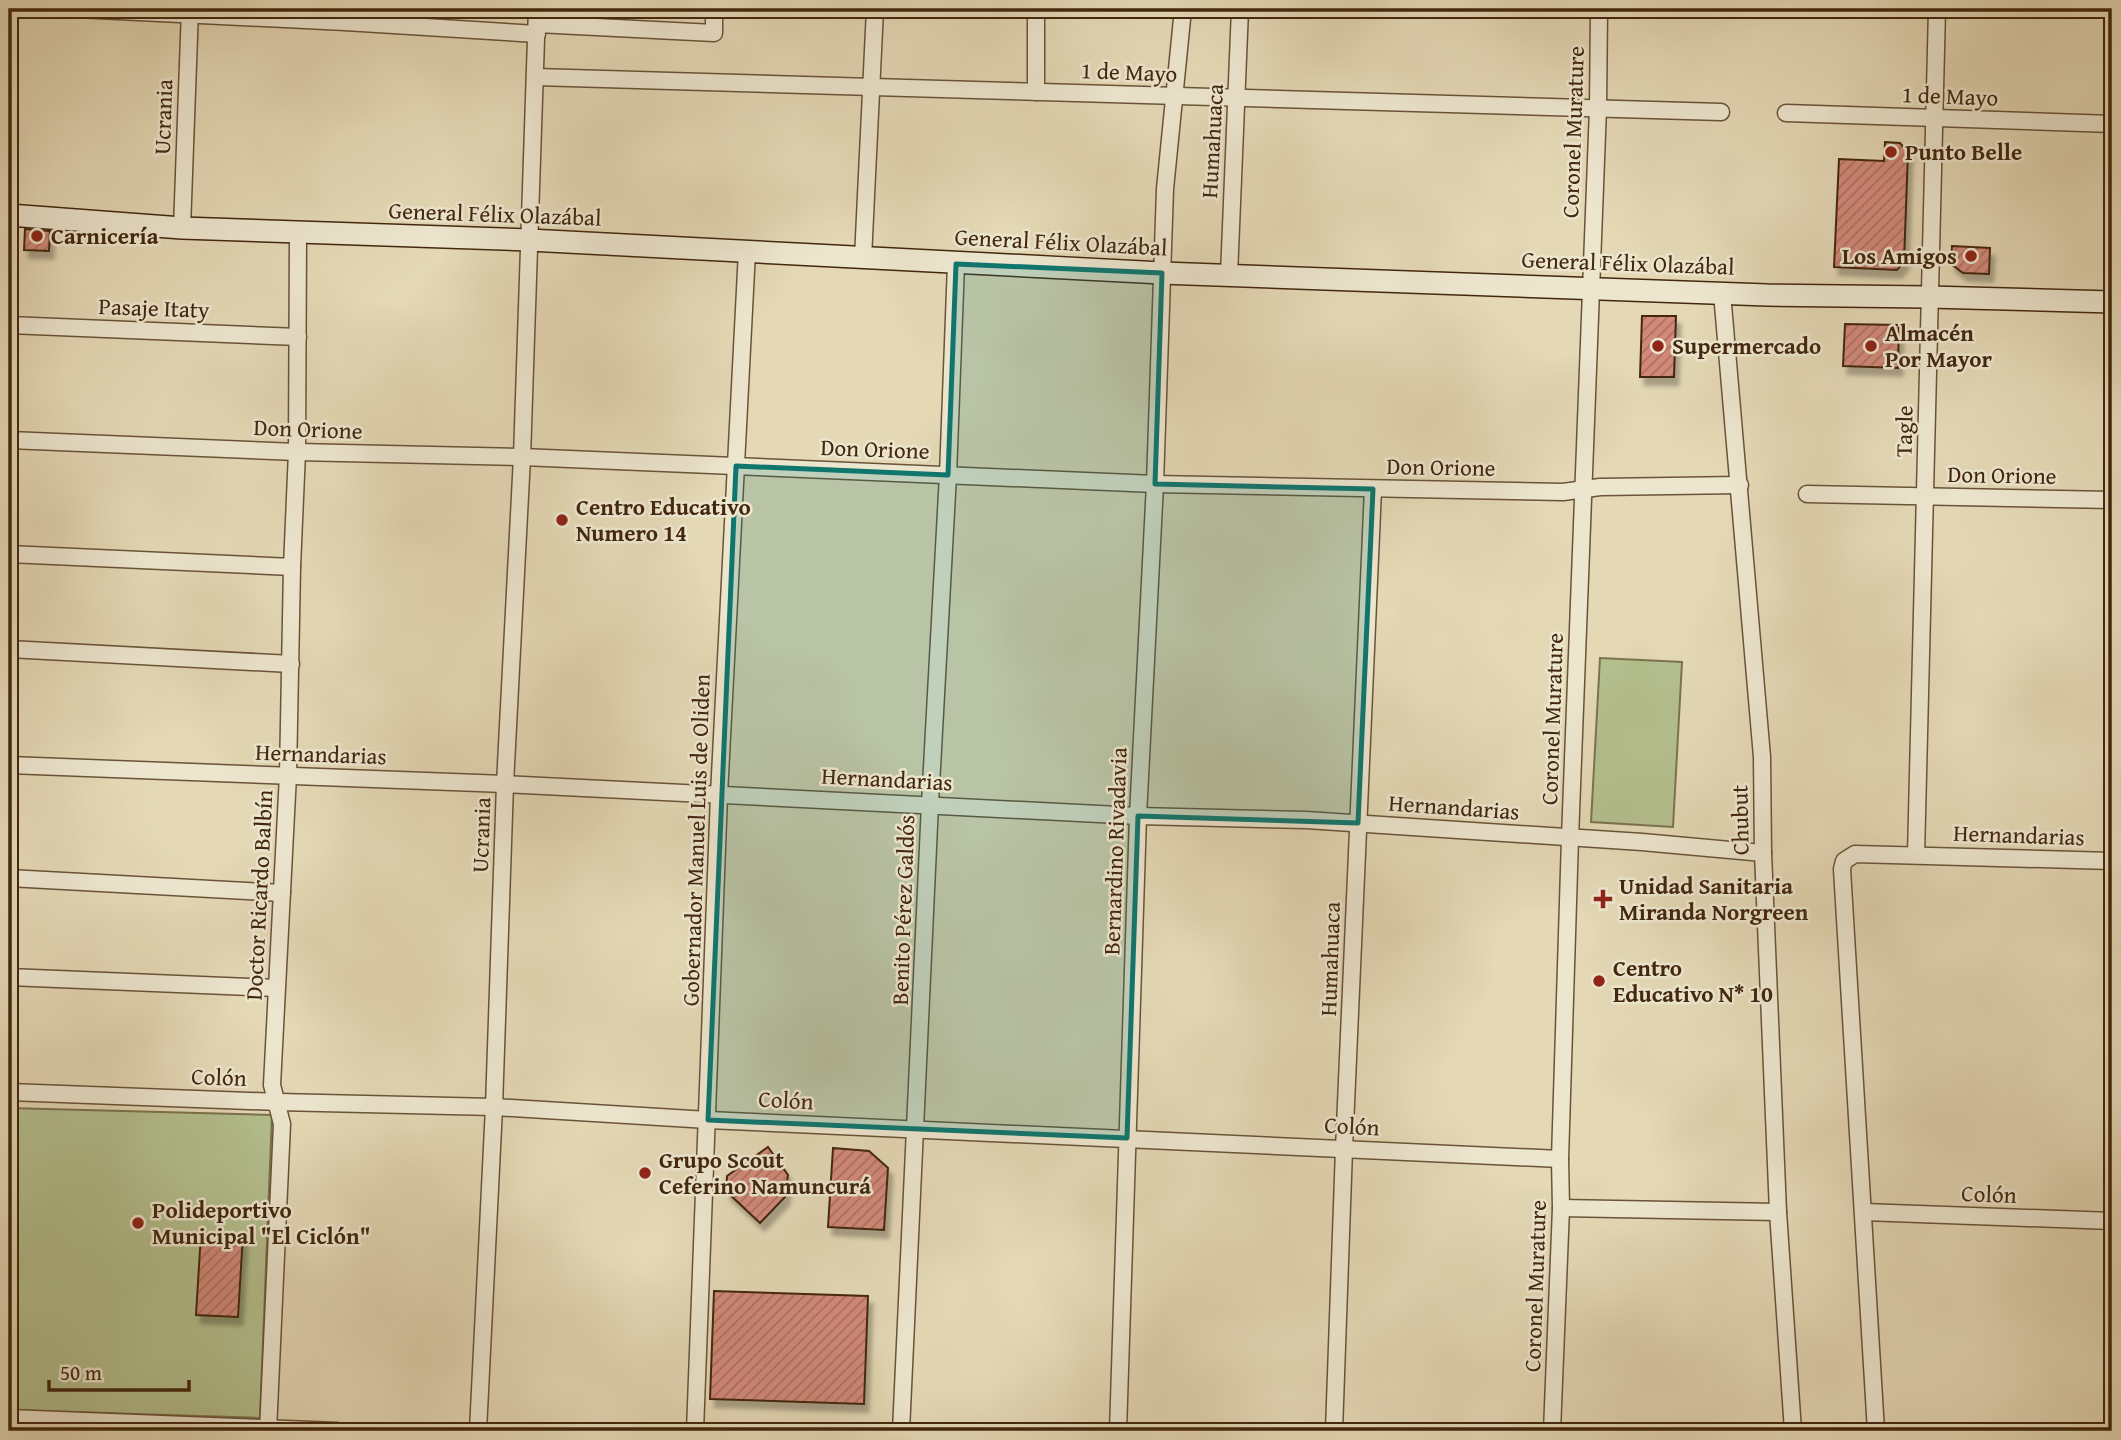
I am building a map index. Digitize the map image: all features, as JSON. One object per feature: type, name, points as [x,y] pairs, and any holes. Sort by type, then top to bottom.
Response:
[{"type":"street","points":[[78,9],[537,22],[714,33],[714,9]]},
{"type":"street","points":[[863,258],[876,9]]},
{"type":"street","points":[[1036,9],[1036,92]]},
{"type":"street","name":"Humahuaca","points":[[1162,273],[1165,189],[1183,9]]},
{"type":"street","name":"Humahuaca","points":[[1229,275],[1240,9]]},
{"type":"street","name":"Coronel Murature","points":[[1552,1431],[1561,1208],[1560,1158],[1570,838],[1598,108],[1599,9]]},
{"type":"street","name":"Tagle","points":[[1916,855],[1937,9]]},
{"type":"street","name":"Ucrania","points":[[183,228],[189,12]]},
{"type":"street","points":[[529,240],[537,22]]},
{"type":"street","name":"1 de Mayo","points":[[536,77],[1721,112]]},
{"type":"street","name":"1 de Mayo","points":[[1786,113],[2112,124]]},
{"type":"street","name":"General Félix Olazábal","points":[[9,215],[183,228],[529,240],[1162,273],[1722,293],[2112,302]]},
{"type":"street","name":"Doctor Ricardo Balbín","points":[[269,1429],[282,1124],[272,1085],[289,775],[292,567],[297,452],[298,233]]},
{"type":"street","name":"Ucrania","points":[[478,1431],[494,1107],[505,783],[522,457],[529,240]]},
{"type":"street","name":"Gobernador Manuel Luis de Oliden","points":[[695,1431],[719,795],[747,251]]},
{"type":"street","name":"Benito Pérez Galdós","points":[[901,1431],[956,264]]},
{"type":"street","name":"Bernardino Rivadavia","points":[[1118,1431],[1138,816],[1155,484],[1162,273]]},
{"type":"street","name":"Chubut","points":[[1722,293],[1762,757],[1763,853],[1778,1212],[1793,1431]]},
{"type":"street","name":"Pasaje Itaty","points":[[9,325],[298,337]]},
{"type":"street","name":"Don Orione","points":[[9,440],[297,452],[522,457],[1155,484],[1563,492],[1600,487],[1740,485]]},
{"type":"street","name":"Humahuaca","points":[[1334,1431],[1373,489]]},
{"type":"street","name":"Don Orione","points":[[1807,494],[2112,500]]},
{"type":"street","points":[[9,554],[292,567]]},
{"type":"street","points":[[9,649],[291,664]]},
{"type":"street","name":"Hernandarias","points":[[9,765],[505,783],[1138,816],[1358,823],[1763,853]]},
{"type":"street","name":"Hernandarias","points":[[1864,1212],[1842,869],[1844,861],[1855,854],[2112,860]]},
{"type":"street","points":[[9,878],[282,893]]},
{"type":"street","points":[[9,978],[276,988]]},
{"type":"street","name":"Colón","points":[[9,1092],[494,1107],[1560,1158]]},
{"type":"street","points":[[1561,1208],[1778,1212]]},
{"type":"street","points":[[1864,1212],[1876,1431]]},
{"type":"street","name":"Colón","points":[[1864,1212],[2112,1221]]},
{"type":"street","points":[[9,1418],[337,1431]]},
{"type":"highlighted area","points":[[956,264],[1162,273],[1155,484],[1373,489],[1358,823],[1138,816],[1127,1138],[708,1120],[736,466],[948,475]]},
{"type":"green space","points":[[1600,658],[1682,662],[1673,827],[1591,822]]},
{"type":"green space","name":"Polideportivo Municipal \"El Ciclón\"","points":[[9,1108],[272,1115],[260,1418],[9,1410]]},
{"type":"building","points":[[1885,142],[1900,143],[1908,152],[1904,262],[1897,270],[1834,267],[1839,159],[1884,161]]},
{"type":"building","name":"Carnicería","points":[[25,229],[50,231],[49,251],[24,250]]},
{"type":"building","name":"Los Amigos","points":[[1952,246],[1990,248],[1989,274],[1963,273],[1951,264]]},
{"type":"building","name":"Supermercado","points":[[1642,316],[1676,316],[1674,377],[1640,377]]},
{"type":"building","name":"Almacén Por Mayor","points":[[1845,324],[1899,325],[1898,368],[1843,366]]},
{"type":"building","points":[[768,1147],[788,1175],[785,1197],[760,1223],[726,1191],[727,1176]]},
{"type":"building","points":[[833,1148],[869,1151],[888,1168],[884,1230],[828,1227]]},
{"type":"building","points":[[201,1233],[243,1235],[238,1317],[196,1315]]},
{"type":"building","points":[[714,1291],[868,1296],[864,1404],[710,1399]]},
{"type":"place","name":"Punto Belle","points":[[1891,152]]},
{"type":"place","name":"Carnicería","points":[[37,236]]},
{"type":"place","name":"Los Amigos","points":[[1971,256]]},
{"type":"place","name":"Supermercado","points":[[1658,346]]},
{"type":"place","name":"Almacén Por Mayor","points":[[1871,346]]},
{"type":"place","name":"Centro Educativo Numero 14","points":[[562,520]]},
{"type":"place","name":"Unidad Sanitaria Miranda Norgreen","points":[[1603,899]]},
{"type":"place","name":"Centro Educativo N* 10","points":[[1599,981]]},
{"type":"place","name":"Grupo Scout Ceferino Namuncurá","points":[[645,1173]]},
{"type":"place","name":"Polideportivo Municipal \"El Ciclón\"","points":[[138,1223]]}]
